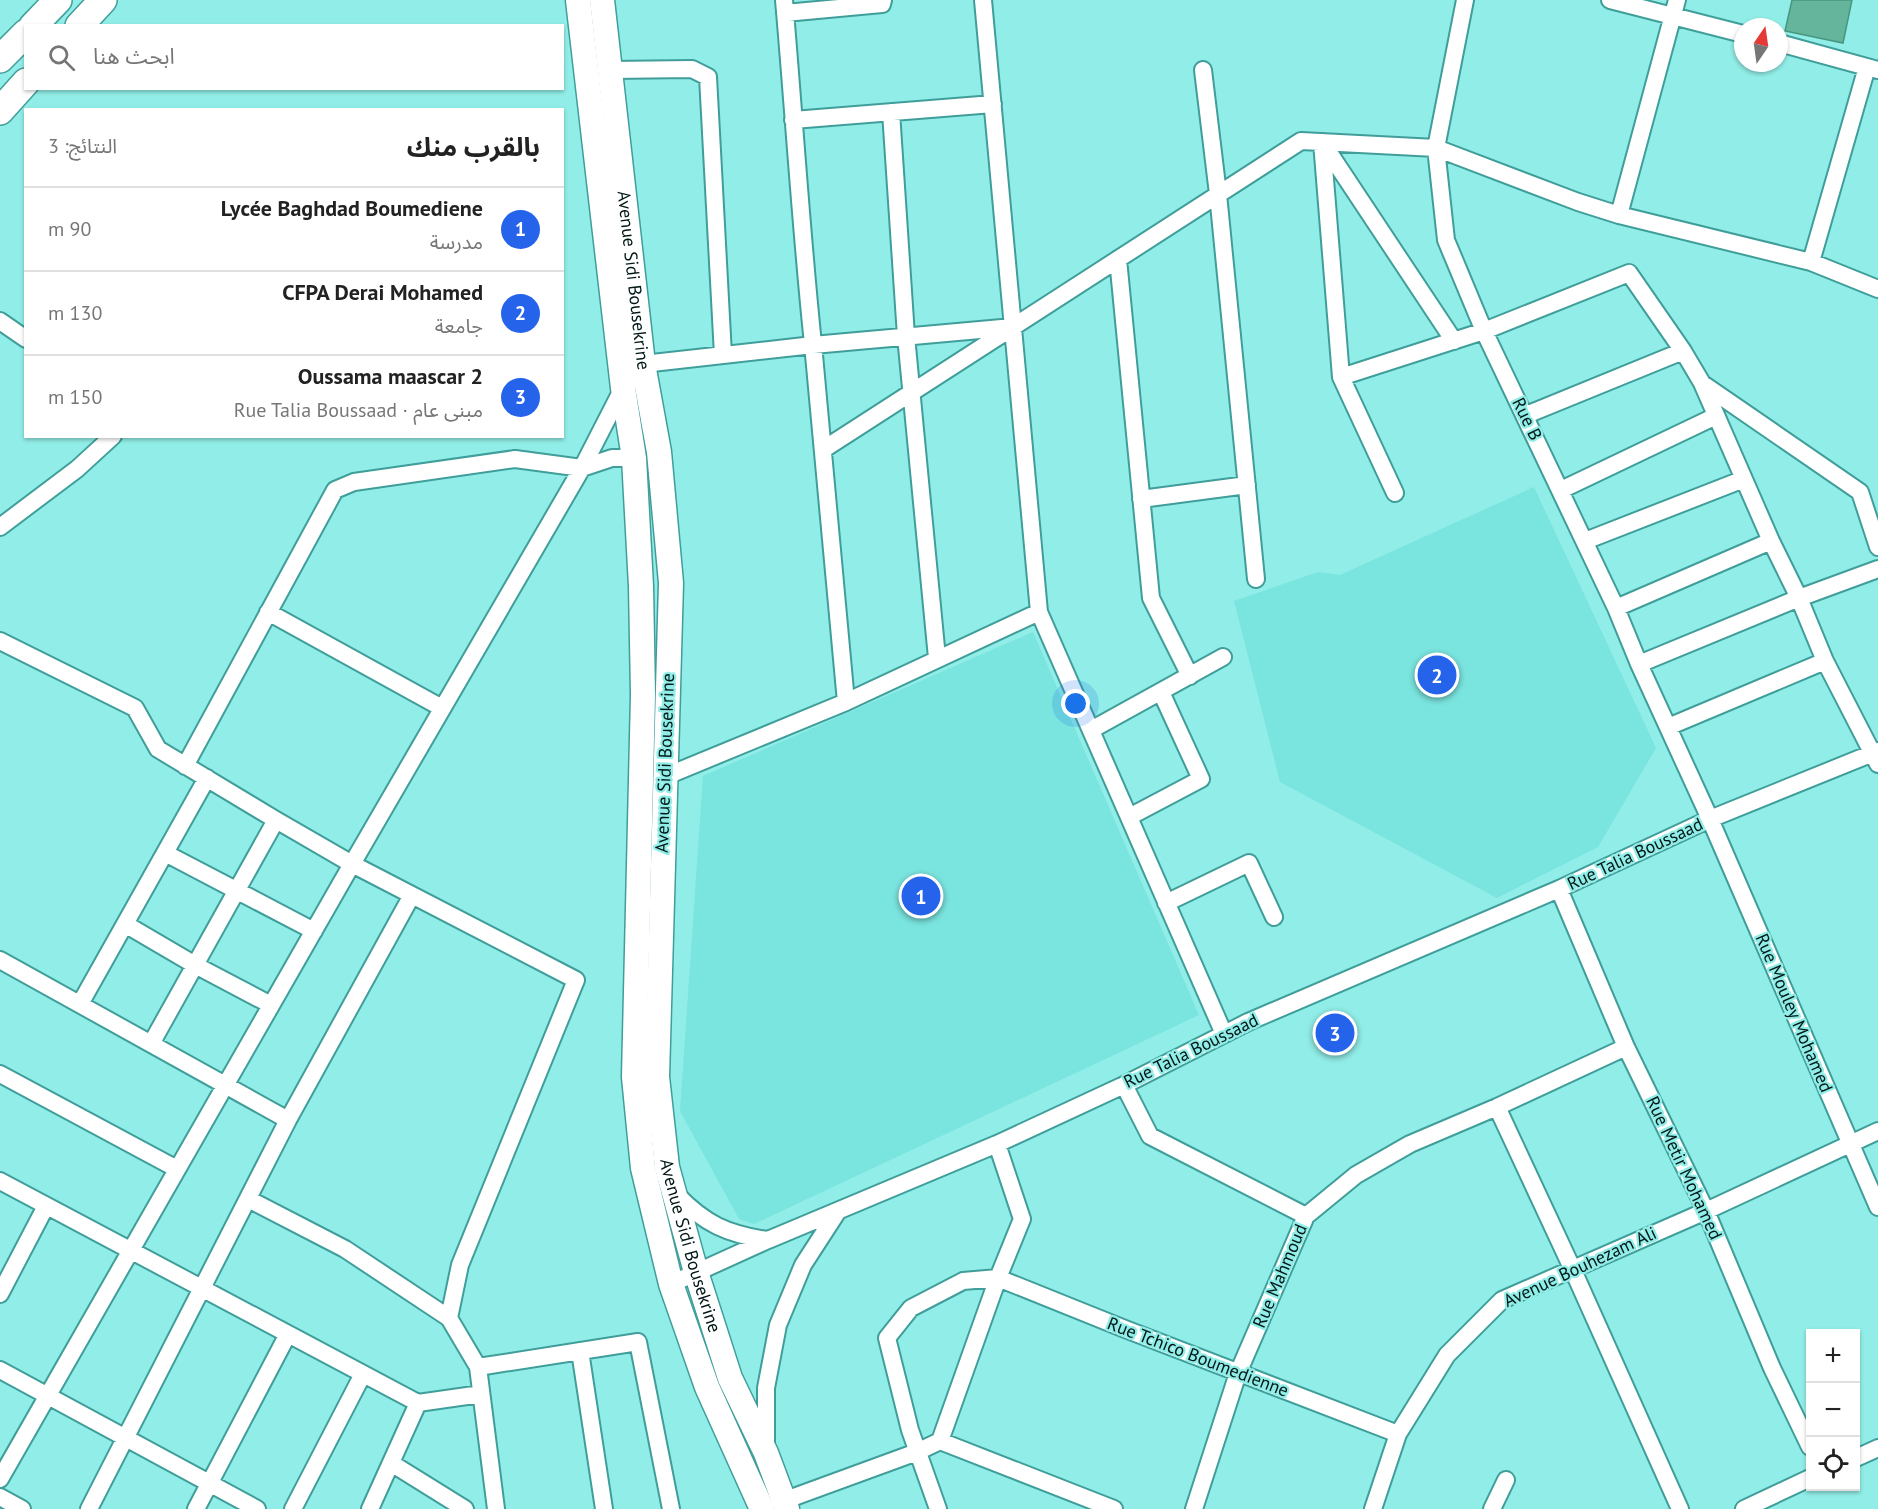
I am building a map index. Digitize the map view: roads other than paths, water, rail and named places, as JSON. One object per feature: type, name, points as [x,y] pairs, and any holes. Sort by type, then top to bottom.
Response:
[{"type":"main road","points":[[35,24],[58,0]]},
{"type":"main road","points":[[81,24],[104,0]]},
{"type":"main road","points":[[578,0],[623,388],[634,458],[641,586],[643,695],[634,1077],[643,1168],[671,1284],[708,1387],[777,1506]]},
{"type":"main road","name":"Avenue Sidi Bousekrine","points":[[602,0],[644,364],[659,452],[671,583],[657,1077],[667,1167],[696,1272],[730,1378],[766,1453],[777,1506]]},
{"type":"main road","points":[[0,59],[24,35]]},
{"type":"main road","points":[[0,111],[24,84]]},
{"type":"street","points":[[846,702],[793,120],[785,7],[882,4],[883,0]]},
{"type":"street","points":[[983,0],[1039,612],[1224,1034]]},
{"type":"street","name":"Rue B","points":[[1465,0],[1436,147],[1446,240],[1484,331],[1616,608],[1710,819]]},
{"type":"street","points":[[1610,0],[1676,7],[1734,30]]},
{"type":"street","points":[[1619,214],[1676,7]]},
{"type":"street","points":[[1788,46],[1872,69],[1811,262]]},
{"type":"street","points":[[610,70],[692,69],[708,77],[723,355]]},
{"type":"street","points":[[1203,70],[1218,194],[1256,579]]},
{"type":"street","points":[[793,120],[993,104]]},
{"type":"street","points":[[891,112],[906,336],[937,658]]},
{"type":"street","points":[[824,449],[1301,141],[1436,147],[1578,202],[1811,262],[1878,289]]},
{"type":"street","points":[[1322,142],[1454,341]]},
{"type":"street","points":[[1322,142],[1341,377],[1395,493]]},
{"type":"street","points":[[1118,259],[1151,598],[1190,676]]},
{"type":"street","points":[[1341,377],[1484,331],[1629,273],[1683,351],[1702,383],[1826,661],[1876,756]]},
{"type":"street","points":[[0,321],[24,338]]},
{"type":"street","points":[[0,1479],[582,468],[623,388],[644,364],[813,345],[1013,327]]},
{"type":"street","points":[[1526,415],[1683,351]]},
{"type":"street","points":[[1702,383],[1878,506]]},
{"type":"street","points":[[1561,490],[1716,416]]},
{"type":"street","points":[[0,527],[77,469],[110,438]]},
{"type":"street","points":[[185,766],[335,490],[354,482],[515,459],[582,468],[612,458],[634,458]]},
{"type":"street","points":[[1585,542],[1744,479]]},
{"type":"street","points":[[1141,499],[1247,485]]},
{"type":"street","points":[[1860,492],[1878,547]]},
{"type":"street","points":[[1616,608],[1771,541]]},
{"type":"street","points":[[1639,664],[1799,598],[1878,569]]},
{"type":"street","points":[[268,612],[442,708]]},
{"type":"street","points":[[664,777],[846,702],[1039,612]]},
{"type":"street","points":[[0,641],[135,708],[158,749],[276,820],[352,864],[576,980],[460,1265],[449,1318]]},
{"type":"street","points":[[1091,730],[1224,657]]},
{"type":"street","points":[[1668,728],[1826,661]]},
{"type":"street","points":[[1129,817],[1201,779],[1161,692]]},
{"type":"street","name":"Rue Talia Boussaad","points":[[671,1284],[768,1240],[997,1144],[1248,1022],[1559,889],[1710,819],[1876,756]]},
{"type":"street","points":[[80,1005],[207,778]]},
{"type":"street","name":"Rue Mouley Mohamed","points":[[1710,819],[1878,1206]]},
{"type":"street","points":[[151,1044],[276,820]]},
{"type":"street","points":[[165,853],[314,931]]},
{"type":"street","points":[[1167,903],[1249,863],[1274,917]]},
{"type":"street","name":"Rue Metir Mohamed","points":[[1559,889],[1626,1047],[1706,1211],[1772,1368],[1806,1439]]},
{"type":"street","points":[[89,1509],[288,1120],[412,895]]},
{"type":"street","points":[[125,924],[195,965],[271,1005]]},
{"type":"street","points":[[0,960],[288,1120]]},
{"type":"street","name":"Rue Mahmoud","points":[[1194,1509],[1238,1373],[1306,1216],[1356,1176],[1401,1150],[1626,1047]]},
{"type":"street","points":[[0,1074],[177,1169]]},
{"type":"street","points":[[1124,1084],[1150,1136],[1306,1216]]},
{"type":"street","points":[[1497,1107],[1680,1509]]},
{"type":"street","name":"Avenue Bouhezam Ali","points":[[1373,1509],[1398,1434],[1447,1355],[1502,1300],[1706,1211],[1850,1142],[1878,1131]]},
{"type":"street","points":[[777,1506],[940,1441],[998,1278],[1022,1219],[997,1144]]},
{"type":"street","points":[[0,1181],[418,1403],[481,1394]]},
{"type":"street","points":[[674,1192],[693,1212],[716,1227],[741,1236],[768,1240]]},
{"type":"street","points":[[248,1199],[345,1250],[449,1318],[478,1367],[496,1509]]},
{"type":"street","points":[[0,1294],[46,1206]]},
{"type":"street","points":[[766,1453],[766,1388],[778,1325],[803,1265],[838,1210]]},
{"type":"street","points":[[938,1509],[910,1430],[887,1338],[912,1308],[963,1281],[998,1278]]},
{"type":"street","name":"Rue Tchico Boumedienne","points":[[998,1278],[1398,1434]]},
{"type":"street","points":[[196,1509],[288,1334]]},
{"type":"street","points":[[478,1367],[638,1342],[671,1509]]},
{"type":"street","points":[[580,1351],[604,1509]]},
{"type":"street","points":[[0,1370],[257,1509]]},
{"type":"street","points":[[293,1509],[363,1374]]},
{"type":"street","points":[[370,1509],[418,1403]]},
{"type":"street","points":[[940,1441],[1114,1509]]},
{"type":"street","points":[[1860,1456],[1878,1448]]},
{"type":"street","points":[[391,1463],[465,1509]]},
{"type":"street","points":[[1492,1509],[1506,1480]]},
{"type":"street","points":[[1744,1509],[1806,1480]]},
{"type":"street","points":[[0,1497],[22,1509]]},
{"type":"place","name":"CFPA Derai Mohamed","points":[[1437,675]]},
{"type":"place","name":"Lycée Baghdad Boumediene","points":[[921,896]]},
{"type":"place","name":"Oussama maascar 2","points":[[1335,1033]]}]
